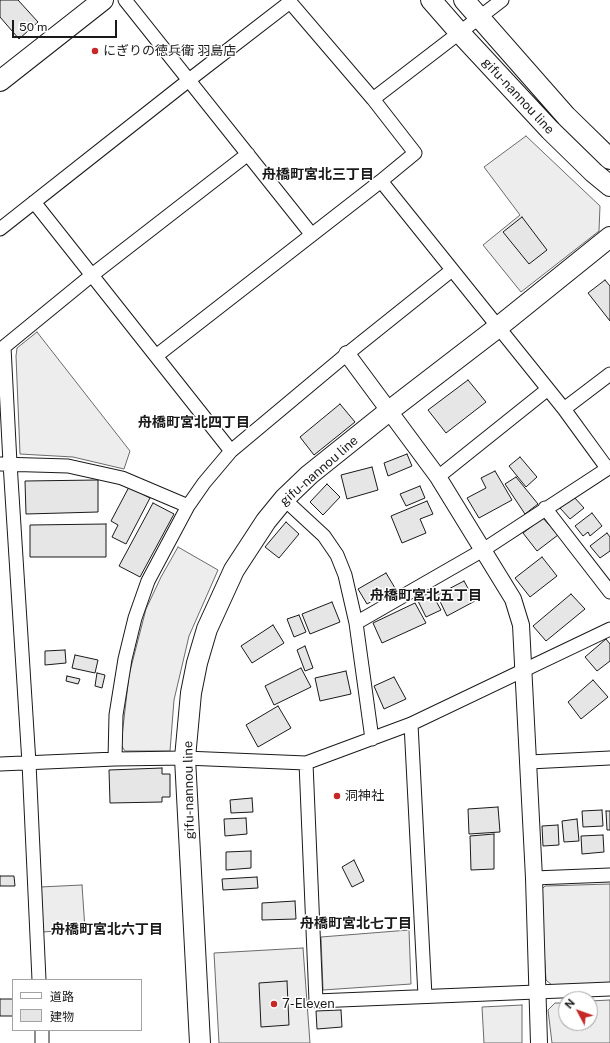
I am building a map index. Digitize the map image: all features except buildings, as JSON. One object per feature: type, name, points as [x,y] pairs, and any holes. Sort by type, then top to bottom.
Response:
[{"type":"main road","points":[[0,81],[103,0]]},
{"type":"main road","name":"gifu-nannou line","points":[[431,0],[550,130],[593,172],[610,186]]},
{"type":"main road","name":"gifu-nannou line","points":[[464,0],[566,116],[610,159]]},
{"type":"main road","name":"gifu-nannou line","points":[[200,1043],[185,758],[191,694],[197,663],[207,629],[234,570],[266,520],[284,499],[309,475],[389,411],[498,328],[610,237]]},
{"type":"street","points":[[125,0],[312,235]]},
{"type":"street","points":[[373,100],[502,0]]},
{"type":"street","points":[[0,229],[290,2],[373,100],[415,154],[156,356]]},
{"type":"street","points":[[39,979],[29,763],[5,463],[4,347],[92,275],[248,154]]},
{"type":"street","points":[[356,623],[483,550],[545,508],[609,468],[564,409],[381,181]]},
{"type":"street","points":[[34,202],[231,451]]},
{"type":"street","points":[[115,759],[116,715],[125,659],[134,618],[148,581],[188,506],[204,483],[231,451],[347,354],[452,270]]},
{"type":"street","points":[[347,354],[438,477],[513,600],[520,626],[524,670],[534,878],[539,1043]]},
{"type":"street","points":[[564,409],[610,374]]},
{"type":"street","points":[[438,477],[548,389]]},
{"type":"street","points":[[5,463],[68,466],[122,478],[188,506]]},
{"type":"street","points":[[284,499],[324,536],[337,555],[345,575],[356,623],[372,739]]},
{"type":"street","points":[[545,508],[610,592]]},
{"type":"street","points":[[0,764],[115,759],[185,758],[306,763],[411,724],[610,629]]},
{"type":"street","points":[[411,724],[425,996]]},
{"type":"street","points":[[529,762],[610,758]]},
{"type":"street","points":[[306,763],[316,1000],[610,989]]},
{"type":"street","points":[[534,878],[610,875]]},
{"type":"street","points":[[42,1031],[42,1043]]},
{"type":"shaded area","points":[[526,136],[600,206],[599,231],[521,292],[483,245],[520,215],[484,167]]},
{"type":"shaded area","points":[[37,332],[130,451],[124,469],[73,457],[20,454],[16,356],[17,348]]},
{"type":"shaded area","points":[[178,547],[218,570],[189,636],[174,700],[170,751],[125,751],[121,745],[129,675],[146,609],[161,577]]},
{"type":"shaded area","points":[[610,884],[610,983],[553,986],[546,980],[540,891],[545,886]]},
{"type":"shaded area","points":[[82,885],[85,929],[43,932],[40,887]]},
{"type":"shaded area","points":[[409,930],[411,984],[323,990],[321,937]]},
{"type":"shaded area","points":[[303,948],[310,1043],[219,1043],[214,953]]},
{"type":"shaded area","points":[[610,1000],[610,1043],[552,1043],[548,1010],[555,1003],[558,1003],[558,1031],[598,1031],[598,1001]]},
{"type":"shaded area","points":[[522,1005],[522,1043],[484,1043],[482,1007]]},
{"type":"place","name":"にぎりの徳兵衛 羽島店","points":[[95,51]]},
{"type":"place","name":"洞神社","points":[[337,796]]},
{"type":"place","name":"7-Eleven","points":[[274,1004]]},
{"type":"district","name":"舟橋町宮北三丁目","points":[[318,175]]},
{"type":"district","name":"舟橋町宮北四丁目","points":[[194,423]]},
{"type":"district","name":"舟橋町宮北五丁目","points":[[426,596]]},
{"type":"district","name":"舟橋町宮北七丁目","points":[[356,924]]},
{"type":"district","name":"舟橋町宮北六丁目","points":[[107,930]]}]
